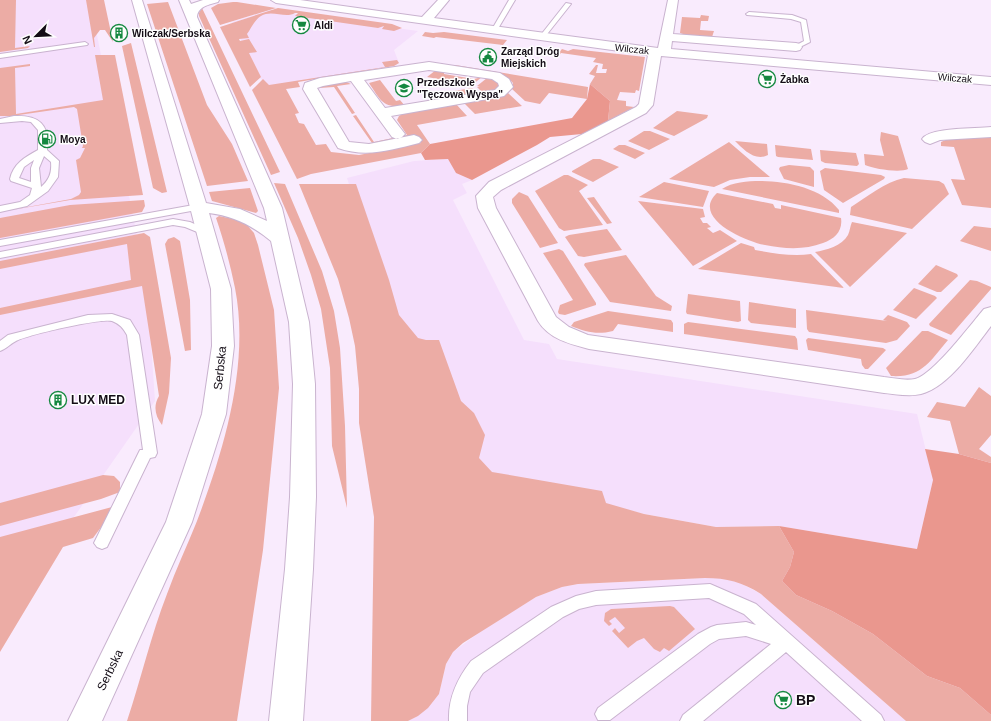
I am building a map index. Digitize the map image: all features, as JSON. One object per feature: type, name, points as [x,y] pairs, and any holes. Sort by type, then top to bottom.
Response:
[{"type":"street","name":"Serbska","points":[[85,721],[179,522],[202,455],[214,414],[223,346],[221,289],[203,220],[138,0]]},
{"type":"street","points":[[184,0],[273,208],[299,322],[304,391],[303,490],[299,570],[286,721]]},
{"type":"street","points":[[191,17],[192,10],[196,6],[214,0]]},
{"type":"street","name":"Wilczak","points":[[276,0],[494,31],[659,52],[991,81]]},
{"type":"street","points":[[425,21],[444,0]]},
{"type":"street","points":[[673,0],[667,36],[659,52],[646,105],[641,110],[495,186],[484,196],[486,208],[545,315],[554,328],[564,334],[589,342],[884,385],[911,387],[922,386],[940,374],[991,313]]},
{"type":"street","points":[[667,36],[796,47]]},
{"type":"street","points":[[382,113],[499,93],[506,88],[506,84],[502,79],[495,76],[408,64],[355,77],[314,83],[310,86],[310,89],[343,145],[348,148],[362,150],[414,140]]},
{"type":"street","points":[[355,77],[397,134]]},
{"type":"street","points":[[930,139],[937,136],[991,132]]},
{"type":"street","points":[[203,220],[218,208],[248,217],[262,224],[280,239]]},
{"type":"lane","points":[[494,31],[512,0]]},
{"type":"lane","points":[[542,37],[568,4]]},
{"type":"lane","points":[[749,14],[792,17],[804,21],[807,42],[796,47]]},
{"type":"lane","points":[[0,56],[85,44]]},
{"type":"lane","points":[[0,121],[25,118],[37,122],[43,131],[42,151],[35,167],[35,191],[31,199],[18,205],[0,208]]},
{"type":"lane","points":[[35,191],[50,182],[57,171],[55,161],[42,151]]},
{"type":"lane","points":[[35,191],[14,179],[15,172],[20,165],[42,151]]},
{"type":"lane","points":[[0,243],[203,220]]},
{"type":"lane","points":[[0,255],[173,222],[187,224],[203,220]]},
{"type":"lane","points":[[0,347],[12,338],[88,318],[112,317],[126,323],[133,335],[148,454],[102,542]]},
{"type":"lane","points":[[458,721],[457,710],[460,695],[469,677],[477,667],[556,612],[587,599],[710,591],[750,609],[875,721]]},
{"type":"lane","points":[[604,714],[704,639],[717,632],[746,629],[786,642]]},
{"type":"lane","points":[[689,721],[786,642]]},
{"type":"shaded area","points":[[0,0],[90,0],[147,286],[155,401],[0,623]]},
{"type":"shaded area","points":[[0,0],[16,0],[15,48],[30,46],[28,48],[0,52]]},
{"type":"shaded area","points":[[86,0],[104,0],[113,42],[105,30],[100,30],[94,38],[94,47]]},
{"type":"shaded area","points":[[168,2],[207,105],[232,144],[248,181],[207,186],[147,4]]},
{"type":"shaded area","points":[[233,2],[276,8],[220,25],[211,8],[218,4]]},
{"type":"shaded area","points":[[202,8],[280,172],[271,175],[199,16]]},
{"type":"shaded area","points":[[278,8],[392,24],[402,28],[394,31],[382,29],[384,26],[378,28],[295,16],[298,13],[291,15],[265,14],[259,17],[253,24],[247,34],[249,38],[239,39],[240,41],[249,39],[257,52],[249,53],[261,77],[250,87],[220,27]]},
{"type":"shaded area","points":[[270,10],[418,31],[394,50],[399,63],[394,66],[268,86],[259,77],[232,22]]},
{"type":"shaded area","points":[[701,15],[709,16],[708,21],[701,21],[700,30],[714,31],[712,37],[686,35],[680,33],[682,17],[700,18]]},
{"type":"shaded area","points":[[425,32],[444,32],[507,40],[503,45],[422,36]]},
{"type":"shaded area","points":[[131,43],[167,192],[162,193],[153,188],[122,46]]},
{"type":"shaded area","points":[[562,49],[568,51],[573,49],[645,57],[639,91],[636,90],[635,93],[620,92],[617,100],[626,101],[626,106],[634,107],[608,121],[610,101],[590,84],[595,76],[589,74],[596,65],[598,65],[596,73],[606,73],[607,69],[602,69],[603,64],[593,62],[596,58],[561,53],[559,56],[556,56]]},
{"type":"shaded area","points":[[95,55],[115,55],[143,195],[70,200],[0,212],[71,199],[79,195],[81,192],[76,160],[80,158],[85,148],[82,148],[83,146],[77,109],[74,107],[12,116],[0,116],[0,68],[30,64],[30,66],[15,68],[16,114],[103,100]]},
{"type":"shaded area","points":[[397,60],[399,63],[394,66],[298,82],[300,87],[286,89],[299,113],[295,114],[299,123],[304,124],[316,145],[326,144],[331,152],[359,155],[421,143],[415,135],[372,143],[353,116],[356,115],[374,142],[407,135],[397,120],[399,116],[404,113],[456,104],[467,116],[417,125],[430,144],[421,153],[311,174],[297,179],[252,90],[263,79],[269,85],[385,67],[382,62]]},
{"type":"shaded area","points":[[455,65],[588,87],[587,99],[549,93],[540,104],[525,101],[512,89],[513,83],[508,79],[494,73],[453,67]]},
{"type":"shaded area","points":[[436,70],[444,71],[444,74],[474,79],[482,77],[472,85],[427,77]]},
{"type":"shaded area","points":[[487,78],[498,82],[500,86],[494,91],[483,93],[477,87],[480,87],[477,86]]},
{"type":"shaded area","points":[[380,80],[396,101],[400,100],[405,106],[392,106],[380,99],[369,83]]},
{"type":"shaded area","points":[[346,82],[351,84],[337,86],[355,113],[352,114],[334,87],[319,88],[321,86]]},
{"type":"shaded area","points":[[590,84],[610,101],[608,121],[582,134],[550,137],[472,180],[456,173],[448,159],[425,160],[421,153],[430,144],[572,118],[587,99]]},
{"type":"shaded area","points":[[472,88],[478,94],[447,99],[442,93]]},
{"type":"shaded area","points":[[508,93],[522,106],[475,114],[464,103],[503,95]]},
{"type":"shaded area","points":[[677,111],[708,115],[707,118],[674,136],[653,128]]},
{"type":"shaded area","points":[[644,131],[650,131],[670,139],[649,150],[628,141]]},
{"type":"shaded area","points":[[881,132],[898,136],[908,169],[899,171],[887,170],[865,165],[864,154],[884,156],[880,140]]},
{"type":"shaded area","points":[[991,135],[991,208],[962,205],[951,179],[965,180],[954,147],[941,146],[941,142],[948,139]]},
{"type":"shaded area","points":[[735,141],[767,144],[768,155],[763,157],[754,156]]},
{"type":"shaded area","points":[[729,142],[770,177],[750,177],[730,180],[714,187],[669,179]]},
{"type":"shaded area","points":[[619,145],[625,145],[645,153],[635,159],[613,149]]},
{"type":"shaded area","points":[[775,145],[811,149],[813,160],[778,157],[776,156]]},
{"type":"shaded area","points":[[820,150],[856,153],[859,164],[857,166],[825,163],[821,161]]},
{"type":"shaded area","points":[[448,159],[456,173],[472,180],[462,184],[467,193],[453,200],[524,340],[549,344],[557,359],[917,414],[933,480],[917,549],[779,526],[716,527],[644,514],[495,478],[462,458],[392,318],[347,178],[414,161]]},
{"type":"shaded area","points":[[593,159],[600,159],[619,167],[593,182],[572,172]]},
{"type":"shaded area","points":[[789,165],[810,167],[814,171],[814,187],[784,179],[779,169],[780,167]]},
{"type":"shaded area","points":[[825,168],[881,175],[885,177],[843,203],[824,190],[820,171]]},
{"type":"shaded area","points":[[564,175],[568,175],[588,185],[579,191],[603,225],[564,231],[559,228],[535,191]]},
{"type":"shaded area","points":[[904,178],[939,181],[944,184],[949,194],[912,229],[850,215],[851,207],[883,186]]},
{"type":"shaded area","points":[[760,181],[792,184],[813,191],[832,202],[839,210],[839,213],[722,189],[735,183]]},
{"type":"shaded area","points":[[664,182],[709,191],[703,207],[639,197]]},
{"type":"shaded area","points":[[274,183],[285,184],[322,271],[334,311],[340,348],[345,426],[347,508],[332,446],[330,368],[321,309],[298,238]]},
{"type":"shaded area","points":[[299,184],[356,184],[389,280],[399,315],[418,338],[426,340],[439,340],[461,401],[474,413],[485,435],[479,458],[492,472],[602,491],[606,503],[644,514],[716,527],[779,526],[794,552],[790,567],[782,581],[796,595],[832,611],[873,634],[927,676],[960,688],[991,715],[991,721],[906,721],[761,594],[747,586],[734,582],[705,578],[578,584],[562,587],[536,597],[463,643],[453,652],[446,664],[439,694],[428,708],[418,716],[408,721],[371,721],[374,517],[359,423],[359,389],[355,346],[338,279]]},
{"type":"shaded area","points":[[250,188],[258,211],[256,213],[212,201],[209,192]]},
{"type":"shaded area","points":[[519,192],[528,196],[558,243],[540,248],[512,203],[512,199]]},
{"type":"shaded area","points":[[717,193],[773,204],[775,208],[781,209],[781,205],[841,218],[841,227],[837,234],[831,239],[809,247],[787,248],[757,243],[735,234],[716,220],[711,211],[711,202]]},
{"type":"shaded area","points":[[594,197],[612,223],[607,224],[587,198]]},
{"type":"shaded area","points":[[144,200],[145,206],[142,212],[0,238],[0,218],[70,205]]},
{"type":"shaded area","points":[[638,201],[703,209],[705,217],[700,218],[703,223],[707,223],[711,227],[707,228],[713,233],[720,230],[737,241],[693,266]]},
{"type":"shaded area","points":[[219,216],[238,220],[247,225],[254,233],[274,310],[279,388],[263,550],[237,721],[127,721],[161,610],[207,494],[225,436],[232,406],[237,376],[239,317],[231,270],[216,218]]},
{"type":"shaded area","points":[[852,222],[907,233],[850,287],[815,252],[829,249],[842,242],[848,235]]},
{"type":"shaded area","points":[[974,226],[991,228],[991,251],[960,241]]},
{"type":"shaded area","points":[[607,229],[622,250],[584,257],[578,256],[565,237],[569,235]]},
{"type":"shaded area","points":[[144,233],[150,237],[171,358],[169,393],[162,425],[155,407],[159,396],[142,286],[0,315],[0,308],[131,280],[127,244],[0,269],[0,261]]},
{"type":"shaded area","points":[[174,237],[180,241],[190,300],[191,350],[185,351],[165,244],[168,239]]},
{"type":"shaded area","points":[[741,243],[754,247],[755,250],[790,255],[811,254],[844,288],[698,269]]},
{"type":"shaded area","points":[[559,249],[563,251],[596,305],[565,315],[559,314],[558,312],[560,305],[573,300],[543,253]]},
{"type":"shaded area","points":[[626,255],[656,296],[672,306],[671,311],[610,302],[584,265],[585,263]]},
{"type":"shaded area","points":[[936,265],[957,274],[958,276],[941,292],[937,292],[918,284]]},
{"type":"shaded area","points":[[970,280],[977,281],[991,287],[991,289],[951,335],[930,326],[929,324]]},
{"type":"shaded area","points":[[914,288],[937,298],[916,319],[893,310]]},
{"type":"shaded area","points":[[688,294],[740,301],[741,321],[738,322],[687,314]]},
{"type":"shaded area","points":[[749,302],[796,309],[796,328],[751,323],[748,320]]},
{"type":"shaded area","points":[[806,310],[887,321],[883,320],[888,315],[907,322],[910,326],[897,340],[886,343],[809,332],[807,329]]},
{"type":"shaded area","points":[[608,311],[671,320],[673,323],[673,332],[618,324],[613,331],[597,333],[571,326],[574,322]]},
{"type":"shaded area","points":[[688,322],[795,336],[797,339],[798,350],[684,334],[684,324]]},
{"type":"shaded area","points":[[922,331],[928,331],[948,340],[930,361],[918,371],[902,376],[891,376],[886,368]]},
{"type":"shaded area","points":[[808,338],[883,348],[886,350],[868,369],[865,369],[862,365],[861,359],[808,350],[806,340]]},
{"type":"shaded area","points":[[979,387],[991,396],[991,435],[979,449],[991,457],[991,463],[959,454],[950,421],[927,417],[937,402],[965,407]]},
{"type":"shaded area","points":[[925,449],[959,454],[991,463],[991,715],[960,688],[927,676],[873,634],[832,611],[796,595],[782,581],[790,567],[794,552],[779,526],[917,549],[933,480]]},
{"type":"shaded area","points":[[103,475],[114,476],[120,482],[120,492],[101,499],[0,526],[0,503]]},
{"type":"shaded area","points":[[112,507],[105,522],[93,538],[63,547],[0,652],[0,537]]},
{"type":"shaded area","points":[[722,578],[736,581],[761,594],[906,721],[408,721],[418,716],[439,694],[446,664],[453,652],[484,629],[536,597],[562,587],[578,584]]},
{"type":"shaded area","points":[[674,607],[695,629],[669,651],[664,648],[660,652],[654,649],[644,638],[628,648],[612,631],[615,628],[619,633],[625,628],[615,617],[609,621],[612,624],[609,626],[604,621],[605,613],[611,609]]},
{"type":"place","name":"Aldi","points":[[301,25]]},
{"type":"place","name":"Wilczak/Serbska","points":[[119,33]]},
{"type":"place","name":"Zarząd Dróg Miejskich","points":[[488,57]]},
{"type":"place","name":"Żabka","points":[[767,79]]},
{"type":"place","name":"Przedszkole \"Tęczowa Wyspa\"","points":[[404,88]]},
{"type":"place","name":"Moya","points":[[47,139]]},
{"type":"place","name":"LUX MED","points":[[58,400]]},
{"type":"place","name":"BP","points":[[783,700]]}]
